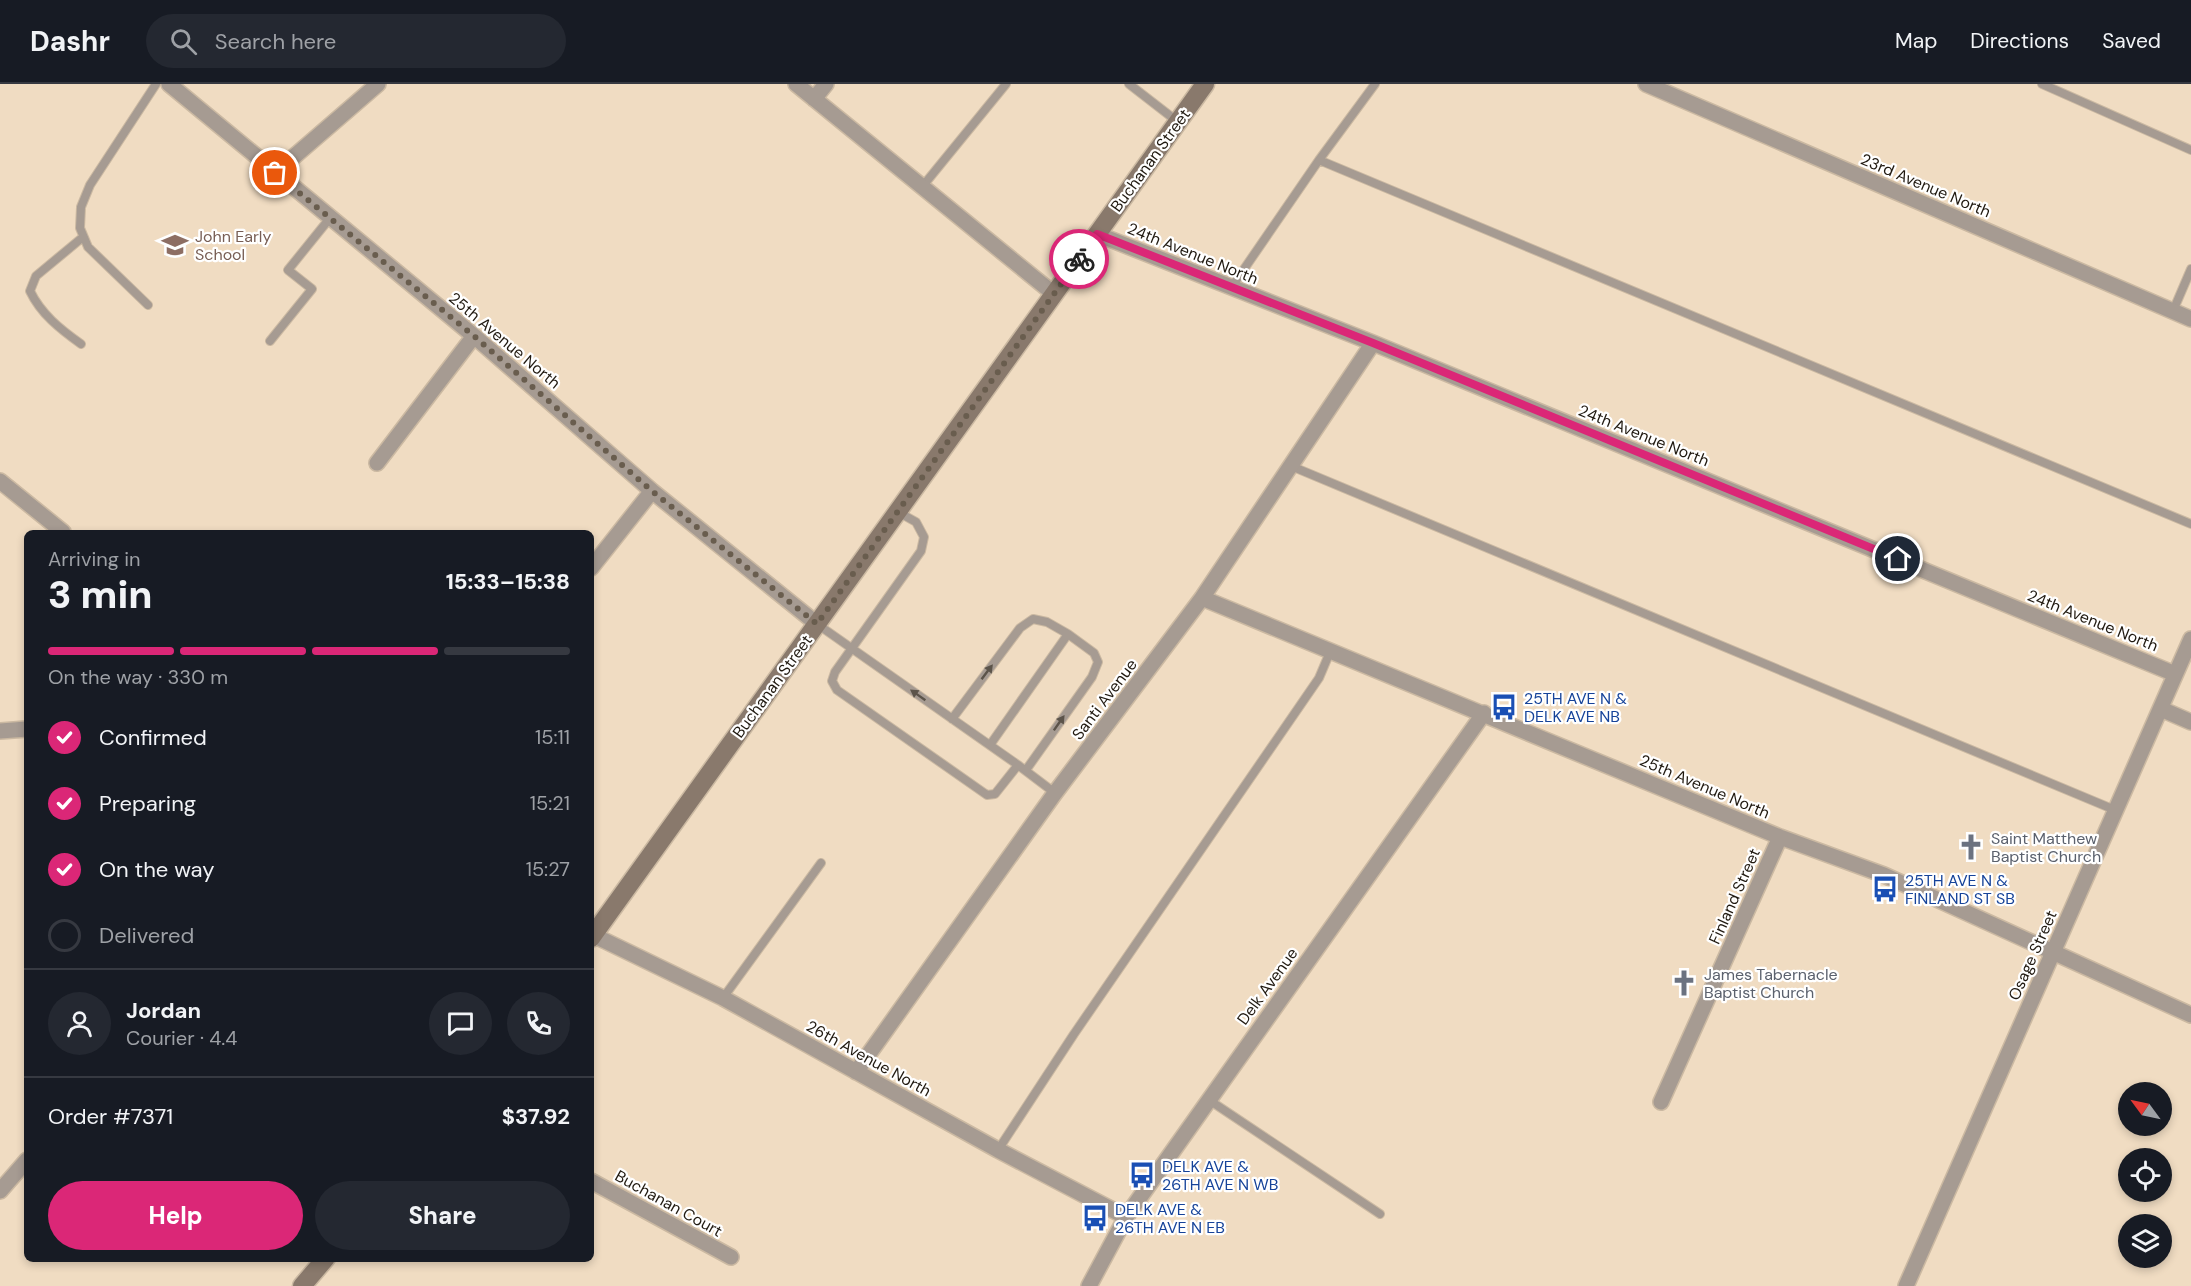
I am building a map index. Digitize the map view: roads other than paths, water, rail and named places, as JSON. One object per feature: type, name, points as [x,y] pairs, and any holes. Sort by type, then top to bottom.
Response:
[{"type":"street","name":"25th Avenue North","points":[[169,84],[474,336],[652,491],[817,624]]},
{"type":"street","points":[[275,173],[378,84]]},
{"type":"street","points":[[796,84],[1053,294]]},
{"type":"street","points":[[814,99],[826,84]]},
{"type":"street","name":"Buchanan Street","points":[[594,934],[1205,84]]},
{"type":"street","name":"23rd Avenue North","points":[[1646,84],[2191,319]]},
{"type":"street","name":"24th Avenue North","points":[[1097,234],[1373,343],[2175,674]]},
{"type":"street","points":[[377,463],[474,336]]},
{"type":"street","name":"Santi Avenue","points":[[856,1072],[1055,793],[1202,598],[1373,343]]},
{"type":"street","points":[[0,481],[61,530]]},
{"type":"street","points":[[594,564],[652,491]]},
{"type":"street","name":"25th Avenue North","points":[[1202,598],[1780,837],[1884,875],[2191,1015]]},
{"type":"street","name":"Osage Street","points":[[1906,1286],[2191,639]]},
{"type":"street","points":[[2162,709],[2191,722]]},
{"type":"street","name":"Delk Avenue","points":[[1089,1286],[1126,1217],[1484,713]]},
{"type":"street","points":[[0,731],[24,729]]},
{"type":"street","name":"Finland Street","points":[[1661,1102],[1780,837]]},
{"type":"street","name":"26th Avenue North","points":[[594,938],[723,998],[998,1150],[1126,1217]]},
{"type":"street","points":[[0,1191],[24,1163]]},
{"type":"street","name":"Buchanan Court","points":[[594,1183],[730,1257]]},
{"type":"street","points":[[302,1286],[323,1262]]},
{"type":"lane","points":[[148,304],[88,247],[80,228],[81,207],[90,185],[156,84]]},
{"type":"lane","points":[[922,187],[1006,84]]},
{"type":"lane","points":[[1129,84],[1178,122]]},
{"type":"lane","points":[[1231,288],[1319,159],[1375,84]]},
{"type":"lane","points":[[2042,84],[2191,150]]},
{"type":"lane","points":[[1319,159],[2191,524]]},
{"type":"lane","points":[[270,341],[312,289],[288,270],[330,218]]},
{"type":"lane","points":[[81,344],[59,328],[36,304],[30,291],[36,276],[83,237]]},
{"type":"lane","points":[[2174,311],[2191,269]]},
{"type":"lane","points":[[1291,466],[2115,810]]},
{"type":"lane","points":[[897,512],[916,522],[924,537],[921,551],[835,672],[832,681],[837,690],[987,795],[995,794],[1018,765]]},
{"type":"lane","points":[[952,719],[1020,628],[1033,619],[1047,622],[1068,634],[1094,653],[1098,662],[1092,677],[1026,770]]},
{"type":"lane","points":[[817,624],[1026,770],[1055,793]]},
{"type":"lane","points":[[990,746],[1068,634]]},
{"type":"lane","points":[[998,1150],[1312,688],[1330,652]]},
{"type":"lane","points":[[723,998],[820,863]]},
{"type":"lane","points":[[1208,1099],[1380,1214]]},
{"type":"place","name":"John Early School","points":[[175,245]]},
{"type":"place","name":"25TH AVE N & DELK AVE NB","points":[[1504,707]]},
{"type":"place","name":"Saint Matthew Baptist Church","points":[[1971,847]]},
{"type":"place","name":"25TH AVE N & FINLAND ST SB","points":[[1885,889]]},
{"type":"place","name":"James Tabernacle Baptist Church","points":[[1684,983]]},
{"type":"place","name":"DELK AVE & 26TH AVE N WB","points":[[1142,1175]]},
{"type":"place","name":"DELK AVE & 26TH AVE N EB","points":[[1095,1218]]}]
